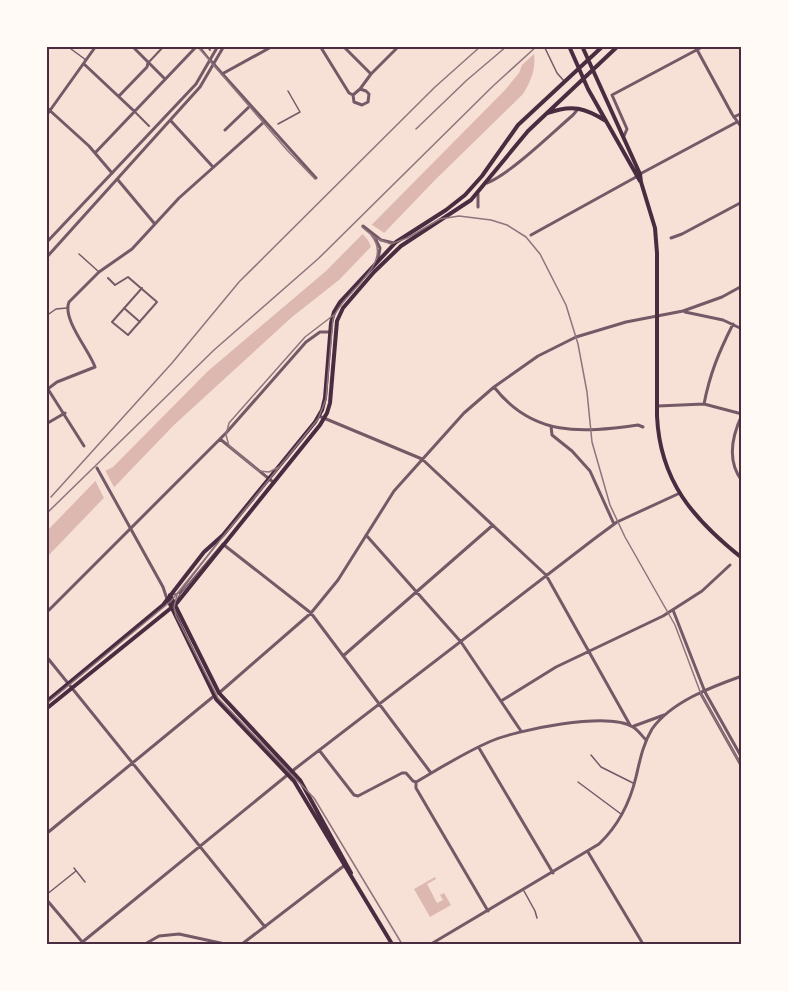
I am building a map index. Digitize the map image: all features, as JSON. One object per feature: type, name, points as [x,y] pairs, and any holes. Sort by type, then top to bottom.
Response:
[{"type":"main road","points":[[569,46],[606,122],[638,176]]},
{"type":"main road","points":[[582,46],[624,136],[655,228],[657,406],[661,450],[668,473],[699,519],[741,558]]},
{"type":"main road","points":[[46,702],[155,612],[204,552],[223,535],[319,416],[326,398],[331,332],[337,305],[396,242],[465,195],[482,176],[518,125],[603,46]]},
{"type":"main road","points":[[46,709],[176,604],[324,418],[330,403],[339,316],[374,272],[410,240],[460,208],[479,191],[525,135],[618,46]]},
{"type":"main road","points":[[547,113],[563,108],[578,108],[606,122]]},
{"type":"main road","points":[[396,242],[410,240]]},
{"type":"main road","points":[[374,272],[378,260]]},
{"type":"main road","points":[[169,597],[176,604],[219,693],[290,773]]},
{"type":"main road","points":[[169,597],[171,609],[214,696],[303,786],[392,945]]},
{"type":"street","points":[[46,116],[96,46]]},
{"type":"street","points":[[132,46],[165,79]]},
{"type":"street","points":[[119,96],[164,46]]},
{"type":"street","points":[[207,46],[210,50]]},
{"type":"street","points":[[46,243],[196,84],[218,46]]},
{"type":"street","points":[[46,258],[200,87],[215,65],[224,46]]},
{"type":"street","points":[[222,74],[273,46]]},
{"type":"street","points":[[320,46],[349,93],[353,95],[353,99],[357,104],[365,104],[369,99],[369,94],[360,89]]},
{"type":"street","points":[[343,46],[371,74]]},
{"type":"street","points":[[353,95],[399,46]]},
{"type":"street","points":[[624,136],[627,129],[612,95],[696,48],[704,46]]},
{"type":"street","points":[[95,153],[197,47],[264,122],[274,127],[316,178]]},
{"type":"street","points":[[531,235],[638,176],[740,125],[696,48]]},
{"type":"street","points":[[86,62],[149,126]]},
{"type":"street","points":[[46,106],[95,153],[154,223]]},
{"type":"street","points":[[225,130],[250,106]]},
{"type":"street","points":[[487,183],[512,167],[573,115],[578,108]]},
{"type":"street","points":[[734,117],[741,113]]},
{"type":"street","points":[[171,121],[213,167]]},
{"type":"street","points":[[84,446],[48,387],[95,367],[69,319],[67,308],[69,302],[99,272],[132,249],[154,223],[264,122]]},
{"type":"street","points":[[478,207],[476,199],[479,191]]},
{"type":"street","points":[[671,238],[741,202]]},
{"type":"street","points":[[363,226],[380,242],[378,260]]},
{"type":"street","points":[[380,242],[396,242]]},
{"type":"street","points":[[108,278],[115,285],[128,277],[142,288],[157,302],[128,335],[112,322],[142,288]]},
{"type":"street","points":[[219,693],[311,613],[338,580],[394,491],[464,413],[494,387],[545,352],[580,335],[626,322],[683,311],[722,297],[741,286]]},
{"type":"street","points":[[124,308],[140,321]]},
{"type":"street","points":[[683,311],[713,317],[741,329]]},
{"type":"street","points":[[704,404],[711,371],[733,324]]},
{"type":"street","points":[[46,613],[220,439],[306,342],[320,332],[331,332]]},
{"type":"street","points":[[494,387],[517,411],[551,426],[585,431],[638,425],[643,427]]},
{"type":"street","points":[[657,406],[704,404],[741,414],[733,434],[732,452],[736,471],[741,481]]},
{"type":"street","points":[[46,424],[65,413]]},
{"type":"street","points":[[319,416],[422,459],[546,575],[632,726],[646,740]]},
{"type":"street","points":[[551,426],[552,435],[580,459],[594,478],[614,524]]},
{"type":"street","points":[[220,439],[273,482]]},
{"type":"street","points":[[97,468],[169,597]]},
{"type":"street","points":[[46,897],[82,944],[290,773],[546,575],[614,524],[680,494]]},
{"type":"street","points":[[343,656],[493,525]]},
{"type":"street","points":[[366,535],[461,642],[521,732]]},
{"type":"street","points":[[224,545],[311,613],[431,773]]},
{"type":"street","points":[[501,701],[556,667],[643,627],[673,610],[702,591],[730,565]]},
{"type":"street","points":[[673,610],[703,693],[741,767]]},
{"type":"street","points":[[46,656],[266,927]]},
{"type":"street","points":[[416,782],[501,737],[553,725],[587,722],[617,722],[632,726],[666,714],[703,693],[741,676]]},
{"type":"street","points":[[703,693],[741,758]]},
{"type":"street","points":[[46,834],[214,696]]},
{"type":"street","points":[[431,945],[588,852],[604,839],[621,815],[634,784],[646,740],[666,714]]},
{"type":"street","points":[[479,747],[553,873]]},
{"type":"street","points":[[320,750],[354,795],[363,795],[402,773],[406,773],[416,782]]},
{"type":"street","points":[[416,782],[416,788],[488,911]]},
{"type":"street","points":[[588,852],[643,945]]},
{"type":"street","points":[[242,945],[346,865]]},
{"type":"street","points":[[145,945],[159,936],[179,934],[225,945]]},
{"type":"lane","points":[[67,46],[86,62]]},
{"type":"lane","points":[[544,46],[557,74],[565,81]]},
{"type":"lane","points":[[274,127],[300,112],[288,91]]},
{"type":"lane","points":[[79,254],[99,272]]},
{"type":"lane","points":[[46,316],[56,309],[67,308]]},
{"type":"lane","points":[[176,604],[180,594],[213,552],[228,539]]},
{"type":"lane","points":[[591,755],[602,766],[634,784]]},
{"type":"lane","points":[[578,782],[621,815]]},
{"type":"lane","points":[[74,868],[85,882]]},
{"type":"lane","points":[[46,897],[76,871]]},
{"type":"lane","points":[[523,890],[537,918]]},
{"type":"shaded area","points":[[534,54],[532,75],[523,94],[435,180],[339,280],[292,317],[174,425],[47,557],[46,532],[105,471],[113,467],[208,371],[326,271],[505,90],[519,73],[522,65]]},
{"type":"shaded area","points":[[435,877],[436,879],[427,884],[437,903],[443,900],[440,895],[444,893],[451,905],[430,917],[414,889]]},
{"type":"pier","points":[[369,223],[386,234],[372,249],[360,231]]},
{"type":"pier","points":[[105,470],[115,489],[105,500],[95,480]]},
{"type":"tram line","points":[[197,46],[315,179]]},
{"type":"tram line","points":[[362,227],[375,238],[391,244],[407,238],[440,219],[459,216],[491,220],[507,225],[526,237],[540,254],[566,305],[578,344],[587,392],[592,442],[610,505],[625,537],[675,625],[701,694],[742,767]]},
{"type":"tram line","points":[[46,704],[171,601],[318,419],[326,399],[333,319],[338,309],[365,278],[377,257],[377,246],[371,235]]},
{"type":"tram line","points":[[279,467],[269,472],[259,471],[229,446],[226,435],[229,423],[305,337],[335,314]]},
{"type":"tram line","points":[[177,595],[174,607],[176,616],[218,698],[314,798],[402,944]]},
{"type":"railway","points":[[51,497],[172,363],[239,282],[435,87],[481,46]]},
{"type":"railway","points":[[416,129],[467,80],[507,46]]},
{"type":"railway","points":[[46,514],[214,350],[319,258],[493,86],[537,46]]}]
